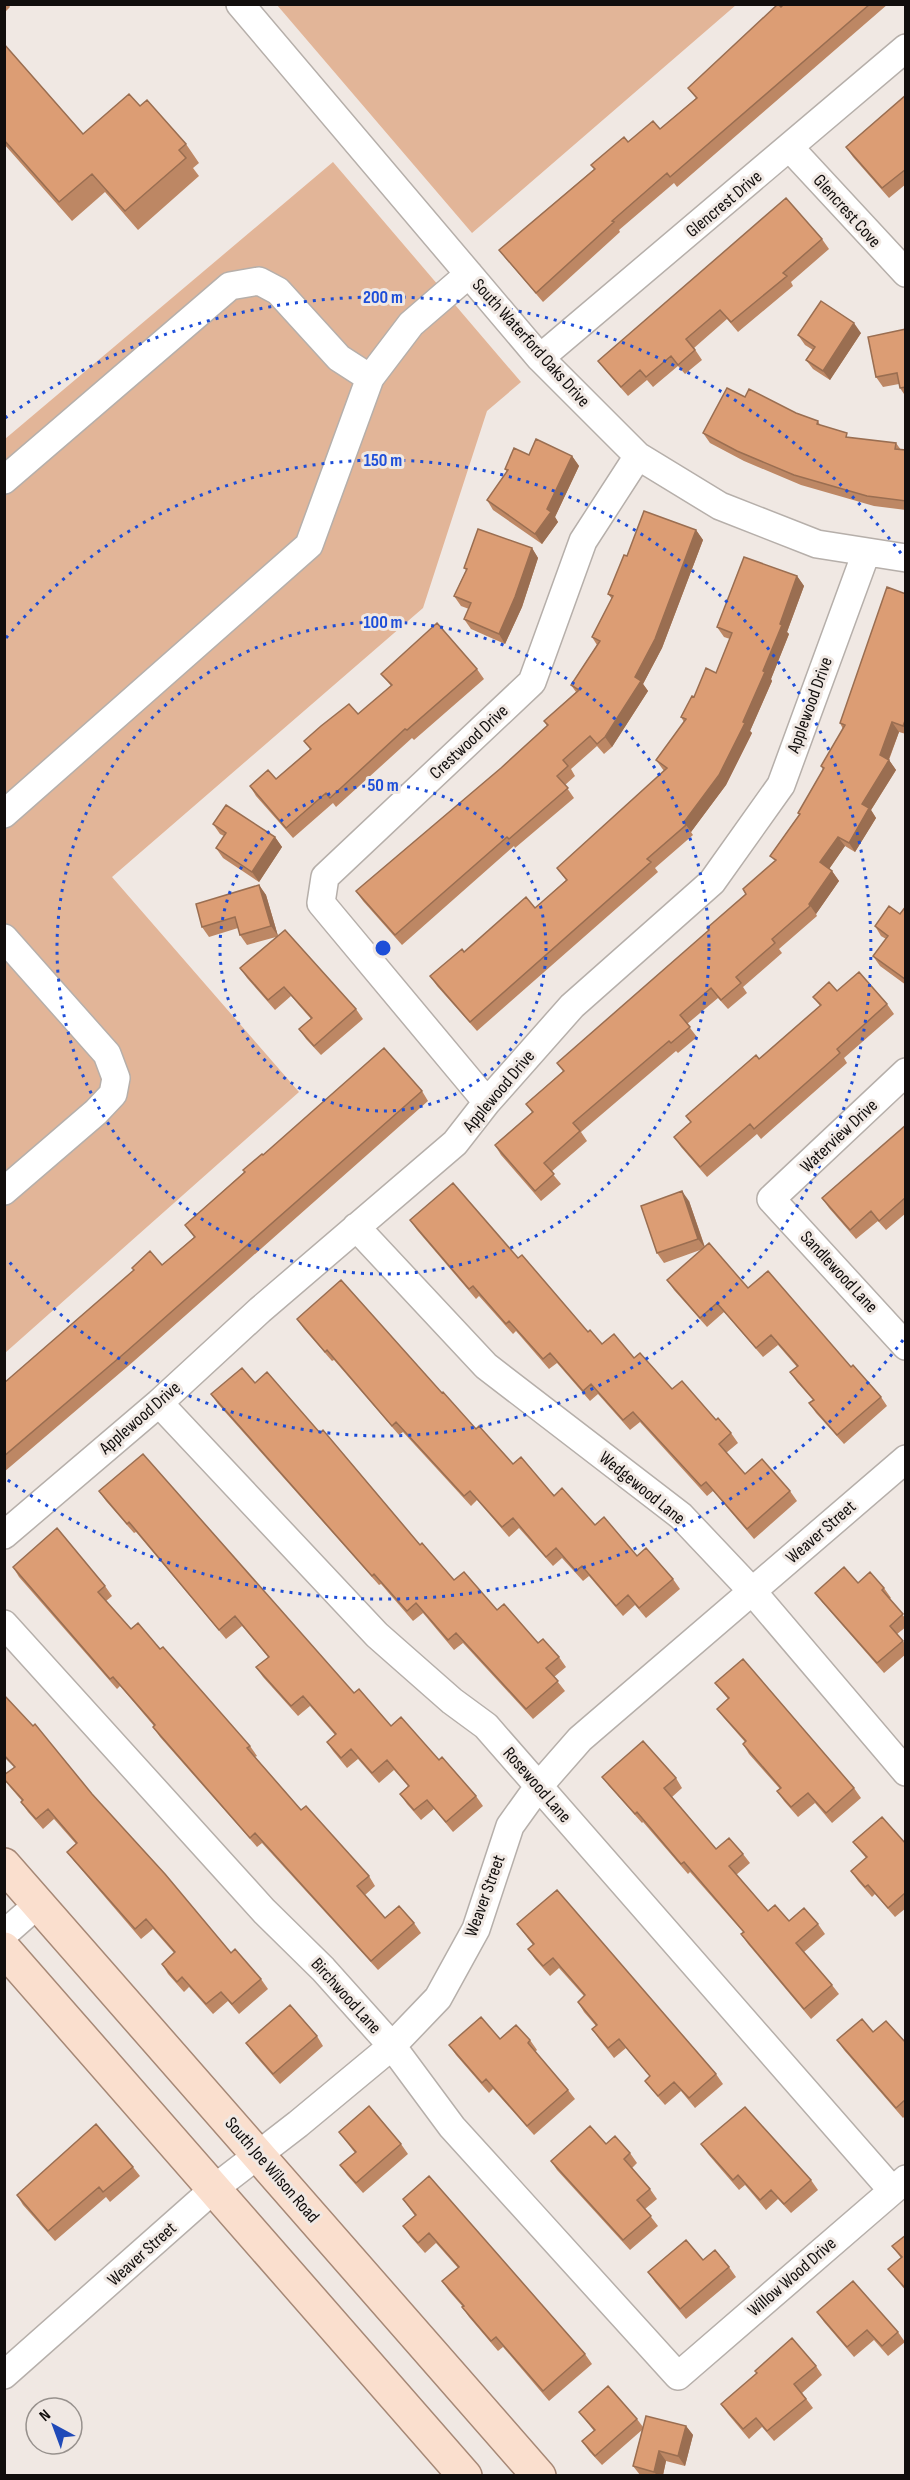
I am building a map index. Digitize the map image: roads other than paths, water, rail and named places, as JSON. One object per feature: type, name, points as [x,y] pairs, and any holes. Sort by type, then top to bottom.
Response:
[{"type":"main road","name":"South Joe Wilson Road","points":[[4,1865],[539,2475]]},
{"type":"main road","points":[[4,1949],[465,2475]]},
{"type":"street","name":"South Waterford Oaks Drive","points":[[240,4],[540,358],[638,456],[720,506],[817,543],[866,554],[906,558]]},
{"type":"street","name":"Glencrest Drive","points":[[540,358],[906,48]]},
{"type":"street","name":"Glencrest Cove","points":[[790,148],[906,273]]},
{"type":"street","points":[[4,814],[309,545],[370,378],[411,324],[469,274]]},
{"type":"street","points":[[4,480],[230,286],[259,282],[278,291],[339,358],[370,378]]},
{"type":"street","name":"Crestwood Drive","points":[[487,1102],[321,903],[325,877],[532,682],[584,541],[638,456]]},
{"type":"street","name":"Applewood Drive","points":[[4,1535],[159,1403],[260,1310],[455,1143],[487,1102],[572,1006],[712,882],[781,785],[866,554]]},
{"type":"street","points":[[4,938],[107,1054],[116,1078],[113,1094],[96,1112],[4,1191]]},
{"type":"street","name":"Waterview Drive","points":[[771,1199],[906,1072]]},
{"type":"street","name":"Sandlewood Lane","points":[[771,1199],[906,1346]]},
{"type":"street","name":"Wedgewood Lane","points":[[356,1227],[486,1366],[681,1516],[752,1591],[906,1772]]},
{"type":"street","name":"Rosewood Lane","points":[[159,1403],[376,1635],[452,1701],[486,1726],[899,2184]]},
{"type":"street","name":"Weaver Street","points":[[4,2375],[215,2188],[298,2124],[392,2046],[438,1998],[476,1929],[510,1826],[538,1786],[580,1739],[906,1459]]},
{"type":"street","name":"Birchwood Lane","points":[[4,1624],[264,1911],[324,1969],[392,2046],[452,2127],[678,2376]]},
{"type":"street","points":[[4,1934],[38,1904]]},
{"type":"street","name":"Willow Wood Drive","points":[[678,2376],[899,2184]]}]
